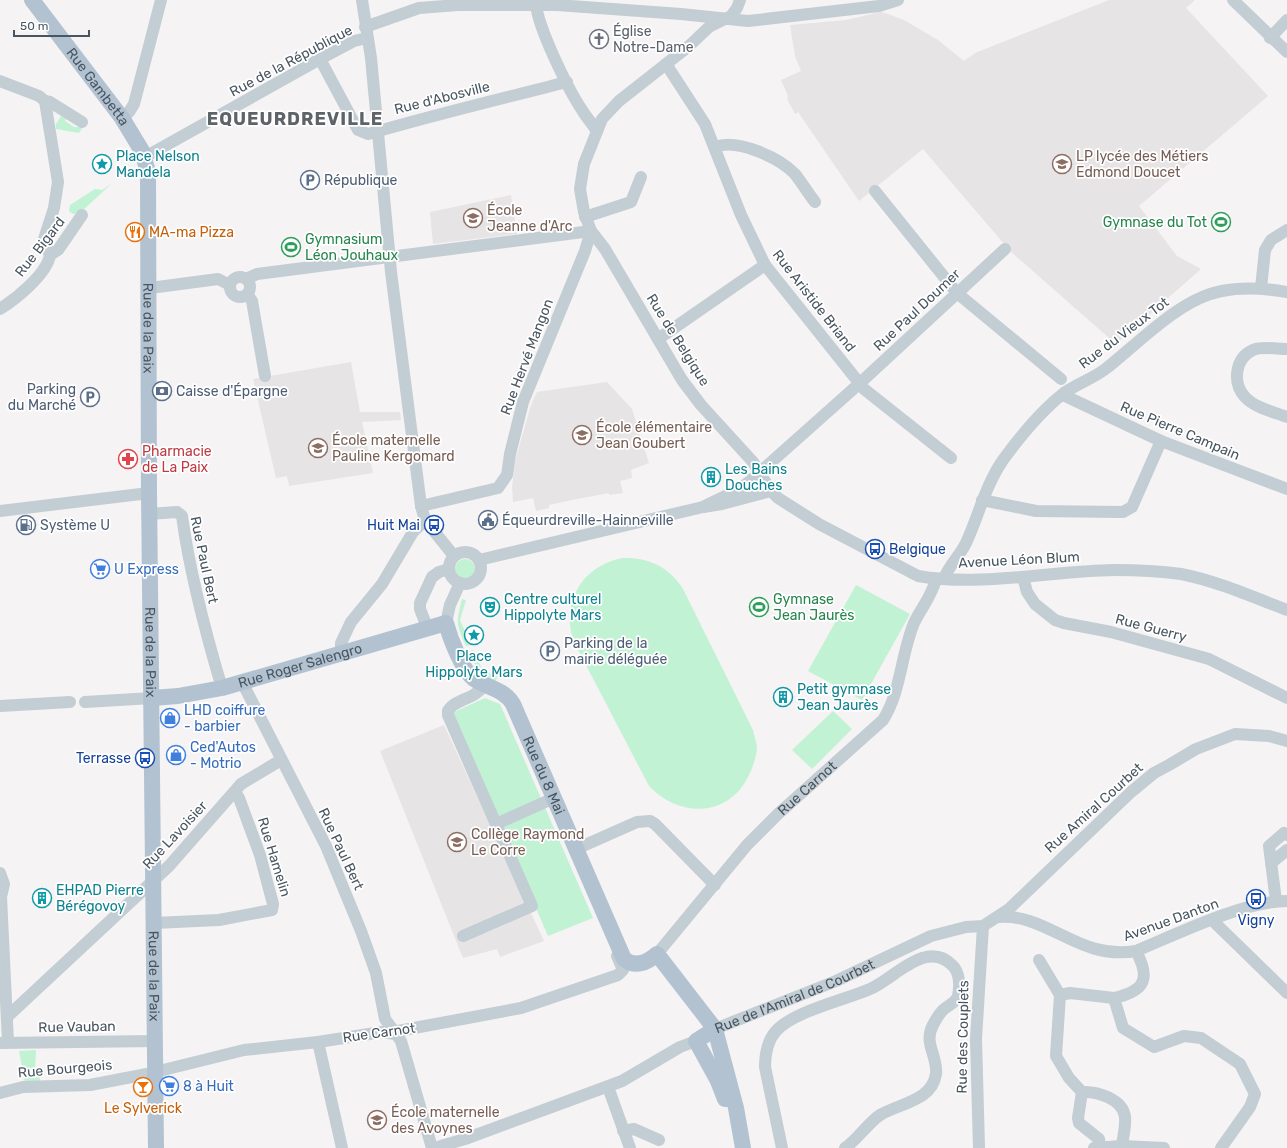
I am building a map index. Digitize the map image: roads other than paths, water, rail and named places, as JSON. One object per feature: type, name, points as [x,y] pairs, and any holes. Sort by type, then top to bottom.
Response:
[{"type":"main road","name":"Rue Gambetta","points":[[32,0],[122,118],[145,157]]},
{"type":"main road","name":"Rue de la Paix","points":[[145,157],[148,179],[150,288],[149,514],[156,1148]]},
{"type":"main road","name":"Rue Roger Salengro","points":[[152,698],[178,696],[222,688],[427,627],[446,623]]},
{"type":"main road","points":[[446,623],[466,670],[474,678],[484,684]]},
{"type":"main road","name":"Rue du 8 Mai","points":[[484,684],[503,693],[510,700],[624,959],[631,964]]},
{"type":"main road","points":[[656,954],[715,1029],[736,1108],[743,1148]]},
{"type":"main road","name":"Rue Carnot","points":[[631,964],[636,965],[646,961],[656,954]]},
{"type":"main road","name":"Rue de l'Amiral de Courbet","points":[[696,1041],[715,1029]]},
{"type":"main road","points":[[696,1041],[718,1081],[740,1132]]},
{"type":"street","points":[[122,118],[129,112],[134,104],[162,0]]},
{"type":"street","points":[[362,0],[371,58],[389,257],[421,506],[425,520],[454,556]]},
{"type":"street","points":[[726,19],[737,8],[740,0]]},
{"type":"street","name":"Rue de la République","points":[[145,157],[354,41],[366,32],[419,8],[458,5],[536,4],[757,21],[879,6],[898,0]]},
{"type":"street","points":[[1233,0],[1270,38],[1287,52]]},
{"type":"street","points":[[536,4],[540,24],[567,82],[581,109],[596,130]]},
{"type":"street","name":"Rue de Belgique","points":[[726,19],[709,27],[689,46],[610,109],[596,130],[581,174],[581,201],[591,231],[605,249],[687,386],[701,405],[753,462],[771,491]]},
{"type":"street","points":[[1270,38],[1287,20]]},
{"type":"street","name":"Rue d'Abosville","points":[[320,59],[358,130],[368,134],[377,130],[427,119],[567,82]]},
{"type":"street","name":"Rue Aristide Briand","points":[[666,64],[705,124],[741,215],[766,265],[864,389],[951,458]]},
{"type":"street","points":[[0,81],[39,96],[82,122]]},
{"type":"street","points":[[45,101],[58,182],[54,208],[44,239],[50,255]]},
{"type":"street","points":[[715,147],[730,145],[753,150],[782,163],[795,174],[815,202]]},
{"type":"street","points":[[586,217],[631,202],[641,177]]},
{"type":"street","points":[[875,190],[956,293],[1061,379]]},
{"type":"street","name":"Rue Bigard","points":[[0,309],[26,289],[49,260],[50,255],[58,250],[82,216]]},
{"type":"street","points":[[1261,288],[1265,250],[1271,240],[1287,230]]},
{"type":"street","points":[[246,279],[250,288],[247,294],[242,297],[235,296],[231,291],[230,285],[236,277],[246,279],[257,274],[591,231]]},
{"type":"street","name":"Rue Hervé Mangon","points":[[421,506],[498,488],[507,475],[510,454],[523,402],[585,251],[591,231]]},
{"type":"street","name":"Rue Paul Doumer","points":[[703,507],[738,490],[860,383],[1005,249]]},
{"type":"street","points":[[658,339],[766,265]]},
{"type":"street","points":[[150,288],[218,278],[230,285]]},
{"type":"street","name":"Rue du Vieux Tot","points":[[940,579],[954,564],[966,543],[982,500],[993,476],[1015,444],[1063,395],[1105,370],[1179,310],[1198,299],[1217,292],[1261,288],[1287,292]]},
{"type":"street","points":[[247,294],[252,301],[265,376]]},
{"type":"street","points":[[1287,349],[1253,350],[1241,362],[1237,383],[1245,397],[1253,403],[1287,417]]},
{"type":"street","name":"Rue Pierre Campain","points":[[1063,395],[1161,441],[1287,489]]},
{"type":"street","points":[[982,500],[1036,511],[1123,512],[1132,507],[1161,441]]},
{"type":"street","points":[[479,560],[703,507],[722,504],[771,491]]},
{"type":"street","name":"Avenue Léon Blum","points":[[771,491],[801,513],[880,557],[910,572],[940,579],[1023,576],[1115,570],[1181,574],[1204,580],[1287,610]]},
{"type":"street","points":[[0,511],[149,493]]},
{"type":"street","name":"Rue Paul Bert","points":[[149,514],[177,512],[182,516],[189,567],[197,601],[222,688]]},
{"type":"street","points":[[341,652],[341,643],[345,632],[382,584],[413,532],[425,520]]},
{"type":"street","points":[[467,552],[476,556],[481,565],[479,576],[470,582],[460,583],[452,577],[449,569],[454,556],[467,552]]},
{"type":"street","points":[[427,627],[420,609],[420,603],[432,577],[439,572],[449,569]]},
{"type":"street","name":"Rue Guerry","points":[[1023,576],[1027,592],[1035,604],[1055,620],[1110,632],[1209,659],[1287,698]]},
{"type":"street","name":"Rue Carnot","points":[[656,954],[747,845],[778,814],[883,720],[891,704],[914,623],[940,579]]},
{"type":"street","points":[[446,623],[450,605],[460,583]]},
{"type":"street","name":"Rue Paul Bert","points":[[242,682],[328,853],[361,931],[376,973],[385,1019],[401,1041],[433,1148]]},
{"type":"street","points":[[463,936],[532,906],[448,715],[451,707],[476,695],[484,684]]},
{"type":"street","points":[[85,702],[152,698]]},
{"type":"street","points":[[0,706],[70,702]]},
{"type":"street","name":"Rue Amiral Courbet","points":[[983,926],[998,917],[1131,792],[1154,773],[1196,749],[1235,734],[1269,736],[1287,741]]},
{"type":"street","name":"Rue Lavoisier","points":[[6,1017],[154,880],[246,780],[281,760]]},
{"type":"street","name":"Rue Hamelin","points":[[154,923],[219,920],[272,910],[273,904],[260,855],[239,798],[235,792]]},
{"type":"street","points":[[496,824],[554,798]]},
{"type":"street","points":[[576,849],[636,822],[650,821],[655,824],[715,885]]},
{"type":"street","points":[[1282,901],[1270,863],[1269,846],[1284,833],[1287,835]]},
{"type":"street","points":[[1270,863],[1287,850]]},
{"type":"street","points":[[0,873],[4,884],[0,896],[6,1017],[4,1043]]},
{"type":"street","name":"Avenue Danton","points":[[998,917],[1008,916],[1026,920],[1095,950],[1121,954],[1136,951],[1242,909],[1282,901]]},
{"type":"street","points":[[1212,920],[1287,993]]},
{"type":"street","name":"Rue des Couplets","points":[[980,1148],[976,1039],[977,1000],[983,926]]},
{"type":"street","name":"Rue de l'Amiral de Courbet","points":[[715,1029],[836,981],[931,936],[966,927],[983,926]]},
{"type":"street","name":"Rue Carnot","points":[[156,1072],[230,1052],[318,1042],[382,1032],[395,1034],[398,1031],[521,1008],[618,975],[623,970],[617,956],[620,950]]},
{"type":"street","points":[[1060,995],[1070,993],[1114,998],[1132,994],[1141,984],[1144,970],[1136,951]]},
{"type":"street","points":[[782,1148],[765,1067],[765,1058],[769,1041],[783,1024],[878,986],[913,962],[927,956],[943,958],[956,969],[959,982],[958,997],[954,1003],[948,1006],[937,1018],[928,1035],[936,1066],[936,1075],[929,1090],[916,1100],[881,1115],[845,1148]]},
{"type":"street","points":[[1039,960],[1060,995],[1056,1056],[1069,1078],[1082,1092],[1096,1092],[1105,1095],[1116,1102],[1122,1110],[1125,1116],[1122,1146]]},
{"type":"street","points":[[958,997],[977,1000]]},
{"type":"street","points":[[1114,998],[1124,1028],[1149,1046],[1158,1046],[1184,1036],[1201,1038],[1234,1060],[1243,1069],[1256,1094],[1221,1148]]},
{"type":"street","name":"Rue Vauban","points":[[4,1043],[155,1041]]},
{"type":"street","name":"Rue de l'Amiral de Courbet","points":[[433,1148],[465,1139],[608,1087],[636,1074],[680,1046],[696,1041]]},
{"type":"street","points":[[318,1042],[342,1148]]},
{"type":"street","name":"Rue Bourgeois","points":[[0,1093],[23,1087],[90,1085],[156,1072]]},
{"type":"street","points":[[608,1087],[630,1148]]},
{"type":"street","points":[[1082,1092],[1078,1118],[1082,1127],[1099,1139],[1096,1148],[1122,1146],[1164,1148]]},
{"type":"street","points":[[623,1131],[634,1130],[659,1140]]},
{"type":"place","name":"Église Notre-Dame","points":[[599,39]]},
{"type":"place","name":"Place Nelson Mandela","points":[[102,164]]},
{"type":"place","name":"LP lycée des Métiers Edmond Doucet","points":[[1062,164]]},
{"type":"place","name":"République","points":[[310,180]]},
{"type":"place","name":"École Jeanne d'Arc","points":[[473,218]]},
{"type":"place","name":"Gymnase du Tot","points":[[1221,222]]},
{"type":"place","name":"MA-ma Pizza","points":[[135,232]]},
{"type":"place","name":"Gymnasium Léon Jouhaux","points":[[291,247]]},
{"type":"place","name":"Caisse d'Épargne","points":[[162,391]]},
{"type":"place","name":"Parking du Marché","points":[[90,397]]},
{"type":"place","name":"École élémentaire Jean Goubert","points":[[582,435]]},
{"type":"place","name":"École maternelle Pauline Kergomard","points":[[318,448]]},
{"type":"place","name":"Pharmacie de La Paix","points":[[128,459]]},
{"type":"place","name":"Les Bains Douches","points":[[711,477]]},
{"type":"place","name":"Équeurdreville-Hainneville","points":[[488,520]]},
{"type":"place","name":"Système U","points":[[26,525]]},
{"type":"place","name":"Huit Mai","points":[[434,525]]},
{"type":"place","name":"Belgique","points":[[875,549]]},
{"type":"place","name":"U Express","points":[[100,569]]},
{"type":"place","name":"Centre culturel Hippolyte Mars","points":[[490,607]]},
{"type":"place","name":"Gymnase Jean Jaurès","points":[[759,607]]},
{"type":"place","name":"Place Hippolyte Mars","points":[[474,635]]},
{"type":"place","name":"Parking de la mairie déléguée","points":[[550,651]]},
{"type":"place","name":"Petit gymnase Jean Jaurès","points":[[783,697]]},
{"type":"place","name":"LHD coiffure - barbier","points":[[170,718]]},
{"type":"place","name":"Ced'Autos - Motrio","points":[[176,755]]},
{"type":"place","name":"Terrasse","points":[[145,758]]},
{"type":"place","name":"Collège Raymond Le Corre","points":[[457,842]]},
{"type":"place","name":"EHPAD Pierre Bérégovoy","points":[[42,898]]},
{"type":"place","name":"Vigny","points":[[1256,899]]},
{"type":"place","name":"8 à Huit","points":[[169,1086]]},
{"type":"place","name":"Le Sylverick","points":[[143,1087]]},
{"type":"place","name":"École maternelle des Avoynes","points":[[377,1120]]},
{"type":"district","name":"EQUEURDREVILLE","points":[[295,119]]}]
